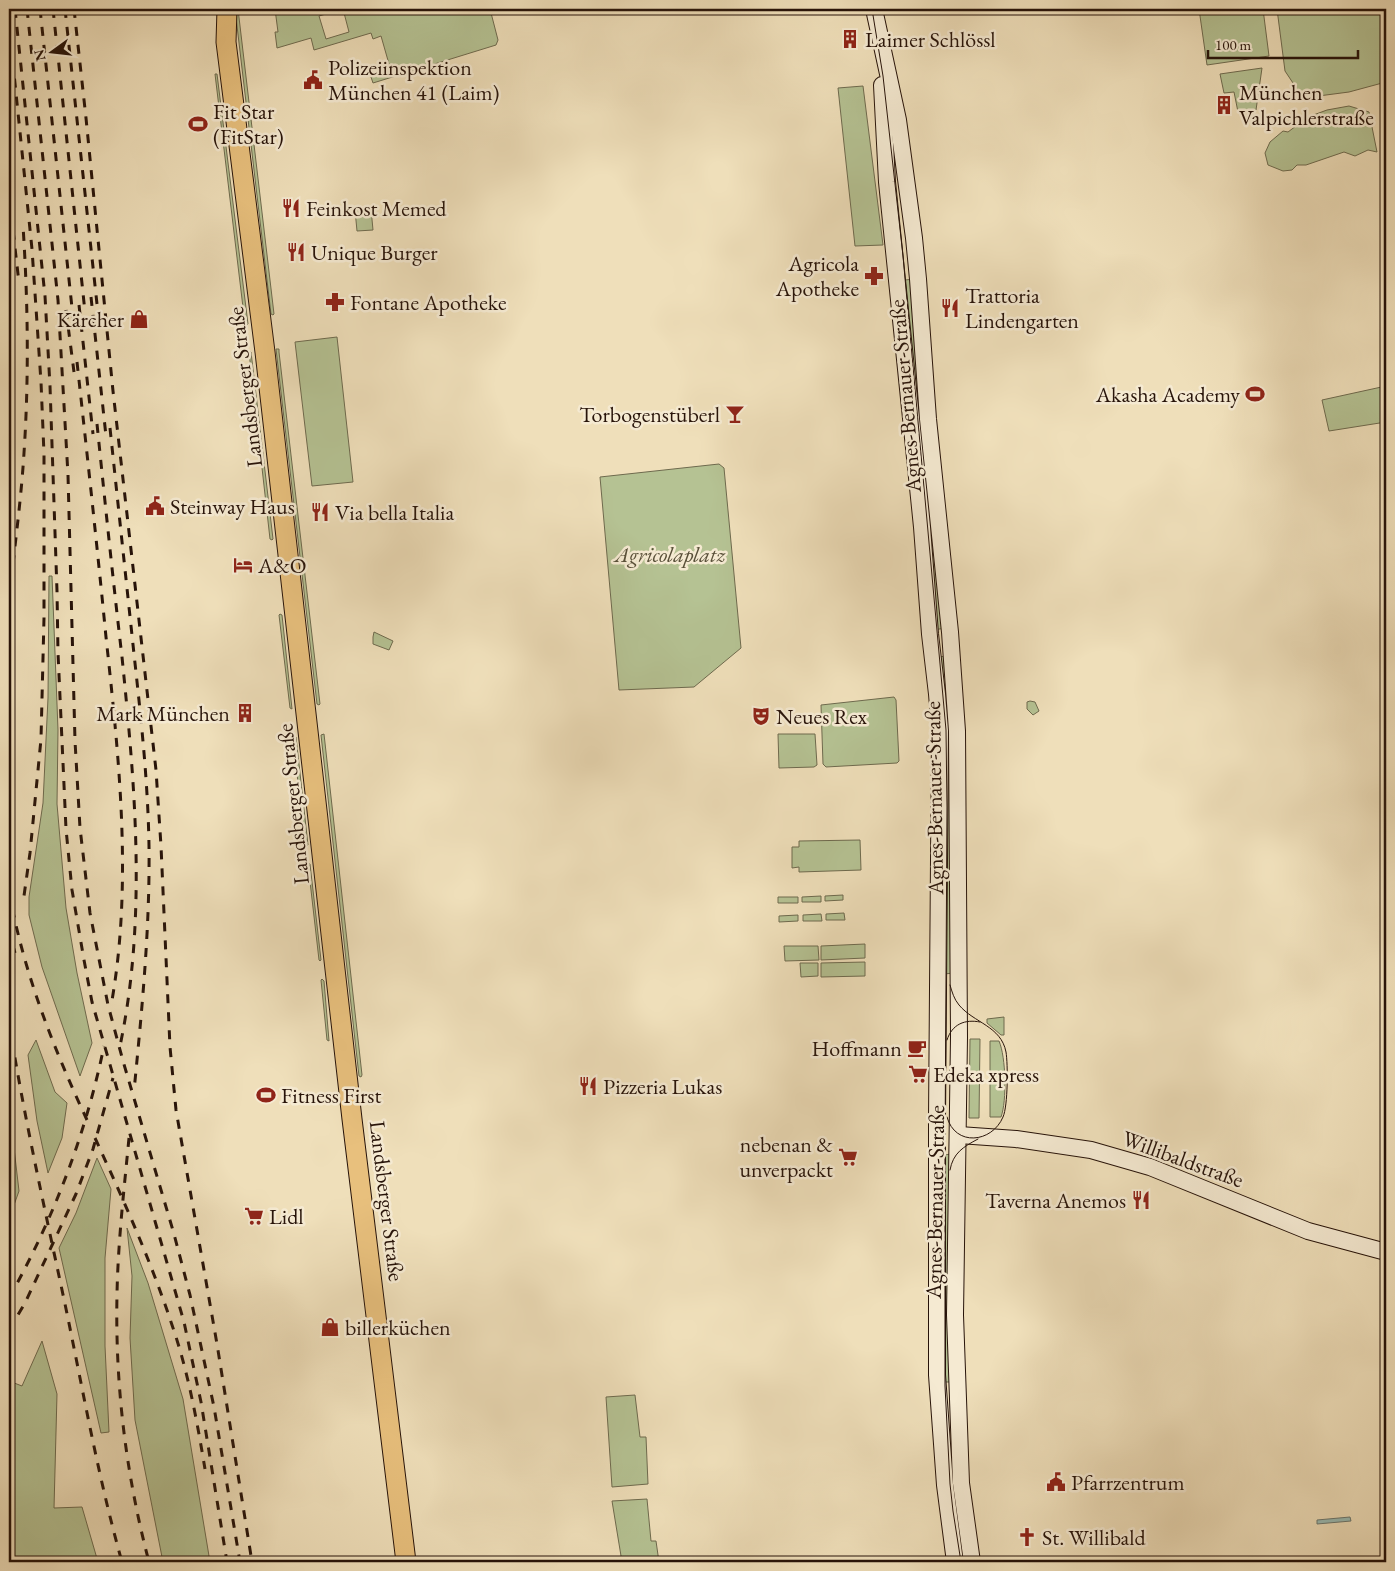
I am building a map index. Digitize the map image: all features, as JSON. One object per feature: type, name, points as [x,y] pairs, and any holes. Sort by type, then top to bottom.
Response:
[{"type":"main road","name":"Landsberger Straße","points":[[215,9],[226,42]]},
{"type":"main road","name":"Landsberger Straße","points":[[227,9],[226,42],[265,352],[352,1116],[406,1562]]},
{"type":"main road","name":"Agnes-Bernauer-Straße","points":[[874,9],[898,120],[914,238],[928,418],[952,648],[958,770],[959,1135],[956,1201],[955,1315],[961,1483],[972,1562]]},
{"type":"main road","name":"Agnes-Bernauer-Straße","points":[[879,38],[887,182],[922,527],[940,731],[937,1375],[945,1485],[955,1562]]},
{"type":"main road","name":"Willibaldstraße","points":[[959,1135],[1016,1139],[1091,1150],[1150,1168],[1308,1231],[1386,1252]]},
{"type":"green space","points":[[235,9],[238,9],[273,315],[271,314]]},
{"type":"green space","points":[[275,9],[343,9],[490,9],[498,40],[496,45],[373,83],[371,77],[391,71],[381,36],[373,39],[371,33],[314,50],[311,38],[277,48],[275,32],[278,32]],"holes":[[[343,9],[349,32],[326,39],[319,16]]]},
{"type":"green space","points":[[1199,9],[1263,9],[1269,56],[1207,65]]},
{"type":"green space","points":[[1277,9],[1386,9],[1386,82],[1349,92],[1303,98],[1285,71]]},
{"type":"green space","points":[[1262,68],[1256,110],[1238,112],[1234,92],[1224,93],[1220,74]]},
{"type":"green space","points":[[215,74],[217,74],[247,325],[245,324]]},
{"type":"green space","points":[[863,86],[883,245],[855,246],[838,88]]},
{"type":"green space","points":[[1349,106],[1369,112],[1377,152],[1368,150],[1355,156],[1344,152],[1306,165],[1297,165],[1292,170],[1283,171],[1268,165],[1265,153],[1270,142],[1283,131],[1288,132],[1308,117],[1327,110]]},
{"type":"green space","points":[[371,209],[373,230],[357,231],[355,210]]},
{"type":"green space","points":[[914,279],[946,628],[933,630],[905,280]]},
{"type":"green space","points":[[337,337],[353,482],[312,486],[295,342]]},
{"type":"green space","points":[[276,349],[279,349],[319,705],[317,704]]},
{"type":"green space","points":[[249,352],[251,352],[272,540],[270,539]]},
{"type":"green space","points":[[1386,386],[1386,422],[1329,431],[1322,400]]},
{"type":"green space","name":"Agricolaplatz","points":[[719,464],[724,468],[741,648],[694,687],[619,690],[600,477]]},
{"type":"green space","points":[[49,576],[52,576],[58,730],[57,804],[66,908],[92,1043],[80,1076],[42,967],[29,915],[29,897],[43,803],[48,698]]},
{"type":"green space","points":[[280,614],[282,615],[292,709],[290,708]]},
{"type":"green space","points":[[374,632],[393,641],[389,650],[373,644]]},
{"type":"green space","points":[[949,656],[954,973],[944,974],[936,657]]},
{"type":"green space","points":[[894,697],[896,700],[899,761],[897,763],[826,767],[823,764],[821,705]]},
{"type":"green space","points":[[1027,702],[1035,702],[1039,711],[1033,715],[1027,709]]},
{"type":"green space","points":[[324,734],[361,1077],[359,1076],[321,735]]},
{"type":"green space","points":[[778,734],[815,734],[817,765],[814,767],[779,768]]},
{"type":"green space","points":[[296,737],[307,846],[305,845],[293,738]]},
{"type":"green space","points":[[860,840],[861,870],[799,872],[799,867],[792,868],[792,847],[799,847],[799,841]]},
{"type":"green space","points":[[308,864],[321,960],[320,961]]},
{"type":"green space","points":[[843,895],[843,900],[825,901],[825,896]]},
{"type":"green space","points":[[821,896],[821,902],[802,902],[802,897]]},
{"type":"green space","points":[[778,897],[798,897],[798,903],[778,903]]},
{"type":"green space","points":[[844,913],[845,920],[826,920],[826,914]]},
{"type":"green space","points":[[821,914],[822,921],[803,921],[803,915]]},
{"type":"green space","points":[[798,915],[798,921],[779,922],[779,916]]},
{"type":"green space","points":[[865,944],[865,958],[821,960],[821,946]]},
{"type":"green space","points":[[784,946],[818,946],[819,960],[785,961]]},
{"type":"green space","points":[[865,962],[865,976],[821,977],[821,963]]},
{"type":"green space","points":[[800,963],[818,963],[818,976],[801,977]]},
{"type":"green space","points":[[322,979],[324,981],[329,1041],[327,1040]]},
{"type":"green space","points":[[1004,1017],[1004,1035],[1001,1035],[987,1023],[987,1019]]},
{"type":"green space","points":[[970,1039],[980,1039],[979,1118],[969,1118]]},
{"type":"green space","points":[[36,1040],[55,1092],[67,1103],[62,1138],[48,1173],[37,1121],[28,1055]]},
{"type":"green space","points":[[990,1041],[999,1041],[1003,1057],[1005,1090],[1001,1117],[990,1117]]},
{"type":"green space","points":[[9,1105],[19,1191],[9,1219]]},
{"type":"green space","points":[[954,1154],[955,1382],[940,1382],[942,1155]]},
{"type":"green space","points":[[97,1158],[111,1189],[105,1258],[105,1346],[109,1432],[101,1433],[59,1248],[76,1213]]},
{"type":"green space","points":[[127,1228],[148,1283],[183,1399],[210,1562],[163,1562],[135,1420],[130,1338],[132,1276]]},
{"type":"green space","points":[[42,1341],[57,1394],[54,1508],[82,1507],[98,1562],[9,1562],[9,1381],[22,1386]]},
{"type":"green space","points":[[635,1395],[640,1437],[646,1437],[648,1484],[612,1487],[606,1397]]},
{"type":"green space","points":[[647,1499],[651,1541],[656,1541],[659,1562],[622,1562],[612,1501]]},
{"type":"water","points":[[1350,1517],[1351,1521],[1317,1524],[1317,1520]]},
{"type":"tram line","points":[[872,9],[883,76],[903,256],[946,730],[945,1386],[950,1484],[961,1562]]},
{"type":"tram line","points":[[947,1117],[951,1127],[965,1137],[974,1138],[991,1132],[998,1126],[1005,1112],[1007,1085],[1007,1058],[1003,1043],[993,1030],[959,1005],[954,998],[950,985]]},
{"type":"tram line","points":[[947,1040],[956,1026],[969,1021],[980,1022]]},
{"type":"tram line","points":[[950,1170],[951,1164],[959,1151],[978,1139]]},
{"type":"railway","points":[[15,9],[45,296],[50,386],[58,653],[66,829],[72,890],[92,1002],[184,1322],[201,1402],[227,1562]]},
{"type":"railway","points":[[27,9],[58,300],[68,475],[75,741],[80,828],[90,913],[108,1005],[190,1295],[214,1407],[240,1562]]},
{"type":"railway","points":[[40,9],[73,317]]},
{"type":"railway","points":[[53,9],[85,312]]},
{"type":"railway","points":[[65,9],[97,304]]},
{"type":"railway","points":[[74,9],[113,391],[156,770],[170,1047],[176,1110],[217,1344],[252,1562]]},
{"type":"railway","points":[[9,25],[32,249],[44,454],[44,618],[41,739],[30,853],[23,903]]},
{"type":"railway","points":[[9,102],[12,125]]},
{"type":"railway","points":[[9,195],[19,283]]},
{"type":"railway","points":[[9,600],[26,425],[27,340],[23,226]]},
{"type":"railway","points":[[91,297],[106,436]]},
{"type":"railway","points":[[79,305],[93,434]]},
{"type":"railway","points":[[66,310],[74,372]]},
{"type":"railway","points":[[77,362],[96,534],[122,821],[123,868],[121,914],[118,960],[111,1006]]},
{"type":"railway","points":[[97,424],[131,754],[136,852],[134,949],[120,1046]]},
{"type":"railway","points":[[110,428],[142,726],[148,822],[147,938],[134,1091]]},
{"type":"railway","points":[[9,891],[22,950],[40,1008],[62,1065],[87,1120]]},
{"type":"railway","points":[[9,931],[15,953]]},
{"type":"railway","points":[[9,1022],[28,1128],[91,1433],[122,1562]]},
{"type":"railway","points":[[9,1298],[40,1238],[66,1176],[88,1112],[104,1046]]},
{"type":"railway","points":[[9,1330],[25,1303],[76,1194],[93,1149],[113,1078]]},
{"type":"railway","points":[[95,1138],[146,1254],[178,1342],[195,1414],[205,1469]]},
{"type":"railway","points":[[129,1138],[118,1275],[118,1362],[128,1463],[149,1562]]},
{"type":"place","name":"Laimer Schlössl","points":[[850,39]]},
{"type":"place","name":"Polizeiinspektion München 41 (Laim)","points":[[313,80]]},
{"type":"place","name":"München Valpichlerstraße","points":[[1224,105]]},
{"type":"place","name":"Fit Star (FitStar)","points":[[198,124]]},
{"type":"place","name":"Feinkost Memed","points":[[291,208]]},
{"type":"place","name":"Unique Burger","points":[[296,252]]},
{"type":"place","name":"Agricola Apotheke","points":[[874,276]]},
{"type":"place","name":"Fontane Apotheke","points":[[335,302]]},
{"type":"place","name":"Trattoria Lindengarten","points":[[950,308]]},
{"type":"place","name":"Kärcher","points":[[139,319]]},
{"type":"place","name":"Akasha Academy","points":[[1255,394]]},
{"type":"place","name":"Torbogenstüberl","points":[[735,414]]},
{"type":"place","name":"Steinway Haus","points":[[155,506]]},
{"type":"place","name":"Via bella Italia","points":[[320,512]]},
{"type":"place","name":"A&O","points":[[243,565]]},
{"type":"place","name":"Mark München","points":[[245,713]]},
{"type":"place","name":"Neues Rex","points":[[761,716]]},
{"type":"place","name":"Hoffmann","points":[[917,1048]]},
{"type":"place","name":"Edeka xpress","points":[[918,1074]]},
{"type":"place","name":"Pizzeria Lukas","points":[[588,1086]]},
{"type":"place","name":"Fitness First","points":[[266,1095]]},
{"type":"place","name":"nebenan & unverpackt","points":[[848,1157]]},
{"type":"place","name":"Taverna Anemos","points":[[1141,1200]]},
{"type":"place","name":"Lidl","points":[[254,1216]]},
{"type":"place","name":"billerküchen","points":[[330,1327]]},
{"type":"place","name":"Pfarrzentrum","points":[[1056,1482]]},
{"type":"place","name":"St. Willibald","points":[[1027,1537]]}]
